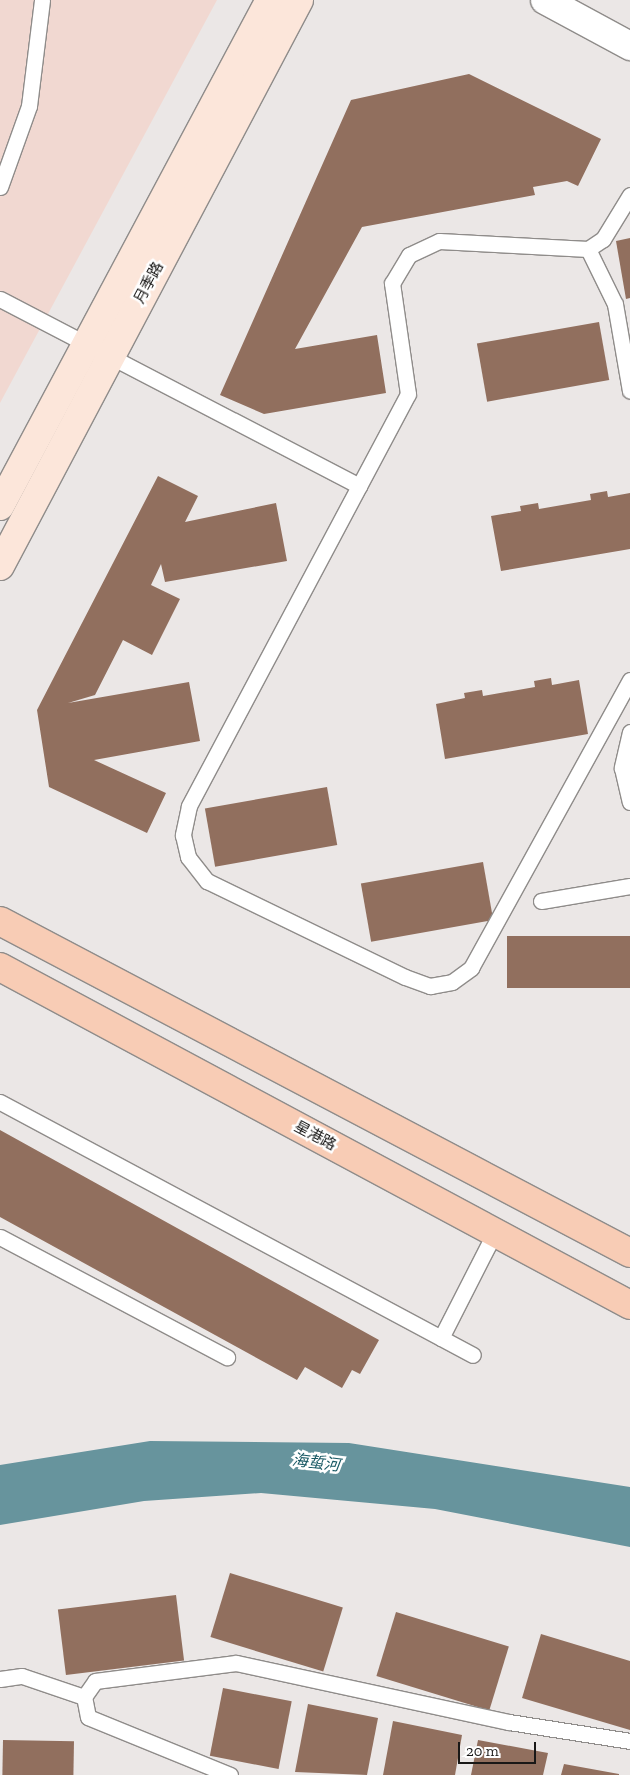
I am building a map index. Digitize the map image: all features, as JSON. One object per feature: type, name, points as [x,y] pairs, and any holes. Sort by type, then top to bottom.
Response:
[{"type":"main road","points":[[0,922],[630,1253]]},
{"type":"main road","name":"星港路","points":[[0,967],[630,1305]]},
{"type":"street","name":"月季路","points":[[0,506],[270,0]]},
{"type":"street","name":"月季路","points":[[0,566],[299,0]]},
{"type":"street","points":[[545,0],[630,46]]},
{"type":"lane","points":[[0,188],[29,106],[42,0]]},
{"type":"lane","points":[[630,195],[603,239],[588,249],[439,241],[409,255],[392,283],[408,394],[189,806],[183,835],[188,856],[207,881],[405,977],[430,986],[452,982],[471,968],[630,680]]},
{"type":"lane","points":[[588,249],[615,304],[630,391]]},
{"type":"lane","points":[[0,299],[360,486]]},
{"type":"lane","points":[[630,732],[622,768],[630,802]]},
{"type":"lane","points":[[542,901],[630,886]]},
{"type":"lane","points":[[0,1102],[473,1355]]},
{"type":"lane","points":[[441,1338],[494,1232]]},
{"type":"lane","points":[[0,1236],[227,1357]]},
{"type":"lane","points":[[230,1775],[88,1717],[84,1698],[95,1681],[236,1663],[509,1722],[630,1741]]},
{"type":"lane","points":[[0,1679],[22,1676],[84,1698]]},
{"type":"shaded area","points":[[0,0],[217,0],[0,403]]},
{"type":"water","name":"海蜇河","points":[[150,1441],[349,1443],[630,1487],[630,1547],[435,1509],[261,1493],[144,1501],[0,1525],[0,1465]]},
{"type":"building","points":[[469,74],[601,139],[578,186],[567,181],[533,187],[535,195],[362,227],[295,349],[377,335],[386,393],[264,414],[220,395],[351,100]]},
{"type":"building","points":[[630,238],[630,298],[626,299],[616,241]]},
{"type":"building","points":[[599,322],[609,380],[487,402],[477,344]]},
{"type":"building","points":[[158,476],[198,496],[185,522],[276,503],[287,561],[165,582],[161,564],[151,585],[180,599],[152,655],[123,640],[95,695],[68,703],[189,682],[200,741],[94,760],[166,793],[147,833],[49,787],[37,710]]},
{"type":"building","points":[[607,491],[608,497],[630,493],[630,549],[501,571],[491,516],[521,511],[520,506],[538,503],[539,509],[591,500],[590,494]]},
{"type":"building","points":[[551,678],[552,685],[579,680],[588,734],[445,759],[436,704],[465,698],[464,693],[482,690],[483,696],[535,687],[534,681]]},
{"type":"building","points":[[327,787],[337,845],[215,867],[205,809]]},
{"type":"building","points":[[483,862],[493,920],[371,942],[361,884]]},
{"type":"building","points":[[507,936],[630,936],[630,988],[507,988]]},
{"type":"building","points":[[0,1130],[379,1340],[360,1374],[352,1370],[342,1388],[305,1367],[297,1380],[0,1217]]},
{"type":"building","points":[[230,1573],[343,1607],[323,1672],[210,1637]]},
{"type":"building","points":[[176,1595],[184,1661],[66,1675],[58,1610]]},
{"type":"building","points":[[396,1612],[509,1646],[489,1711],[376,1676]]},
{"type":"building","points":[[541,1634],[630,1661],[630,1730],[522,1698]]},
{"type":"building","points":[[223,1688],[292,1701],[279,1769],[210,1756]]},
{"type":"building","points":[[308,1704],[378,1718],[367,1775],[295,1772]]},
{"type":"building","points":[[393,1721],[462,1735],[455,1775],[383,1775]]},
{"type":"building","points":[[3,1740],[74,1741],[73,1775],[2,1775]]},
{"type":"building","points":[[478,1740],[548,1753],[543,1775],[471,1775]]},
{"type":"building","points":[[564,1764],[619,1774],[619,1775],[561,1775]]}]
